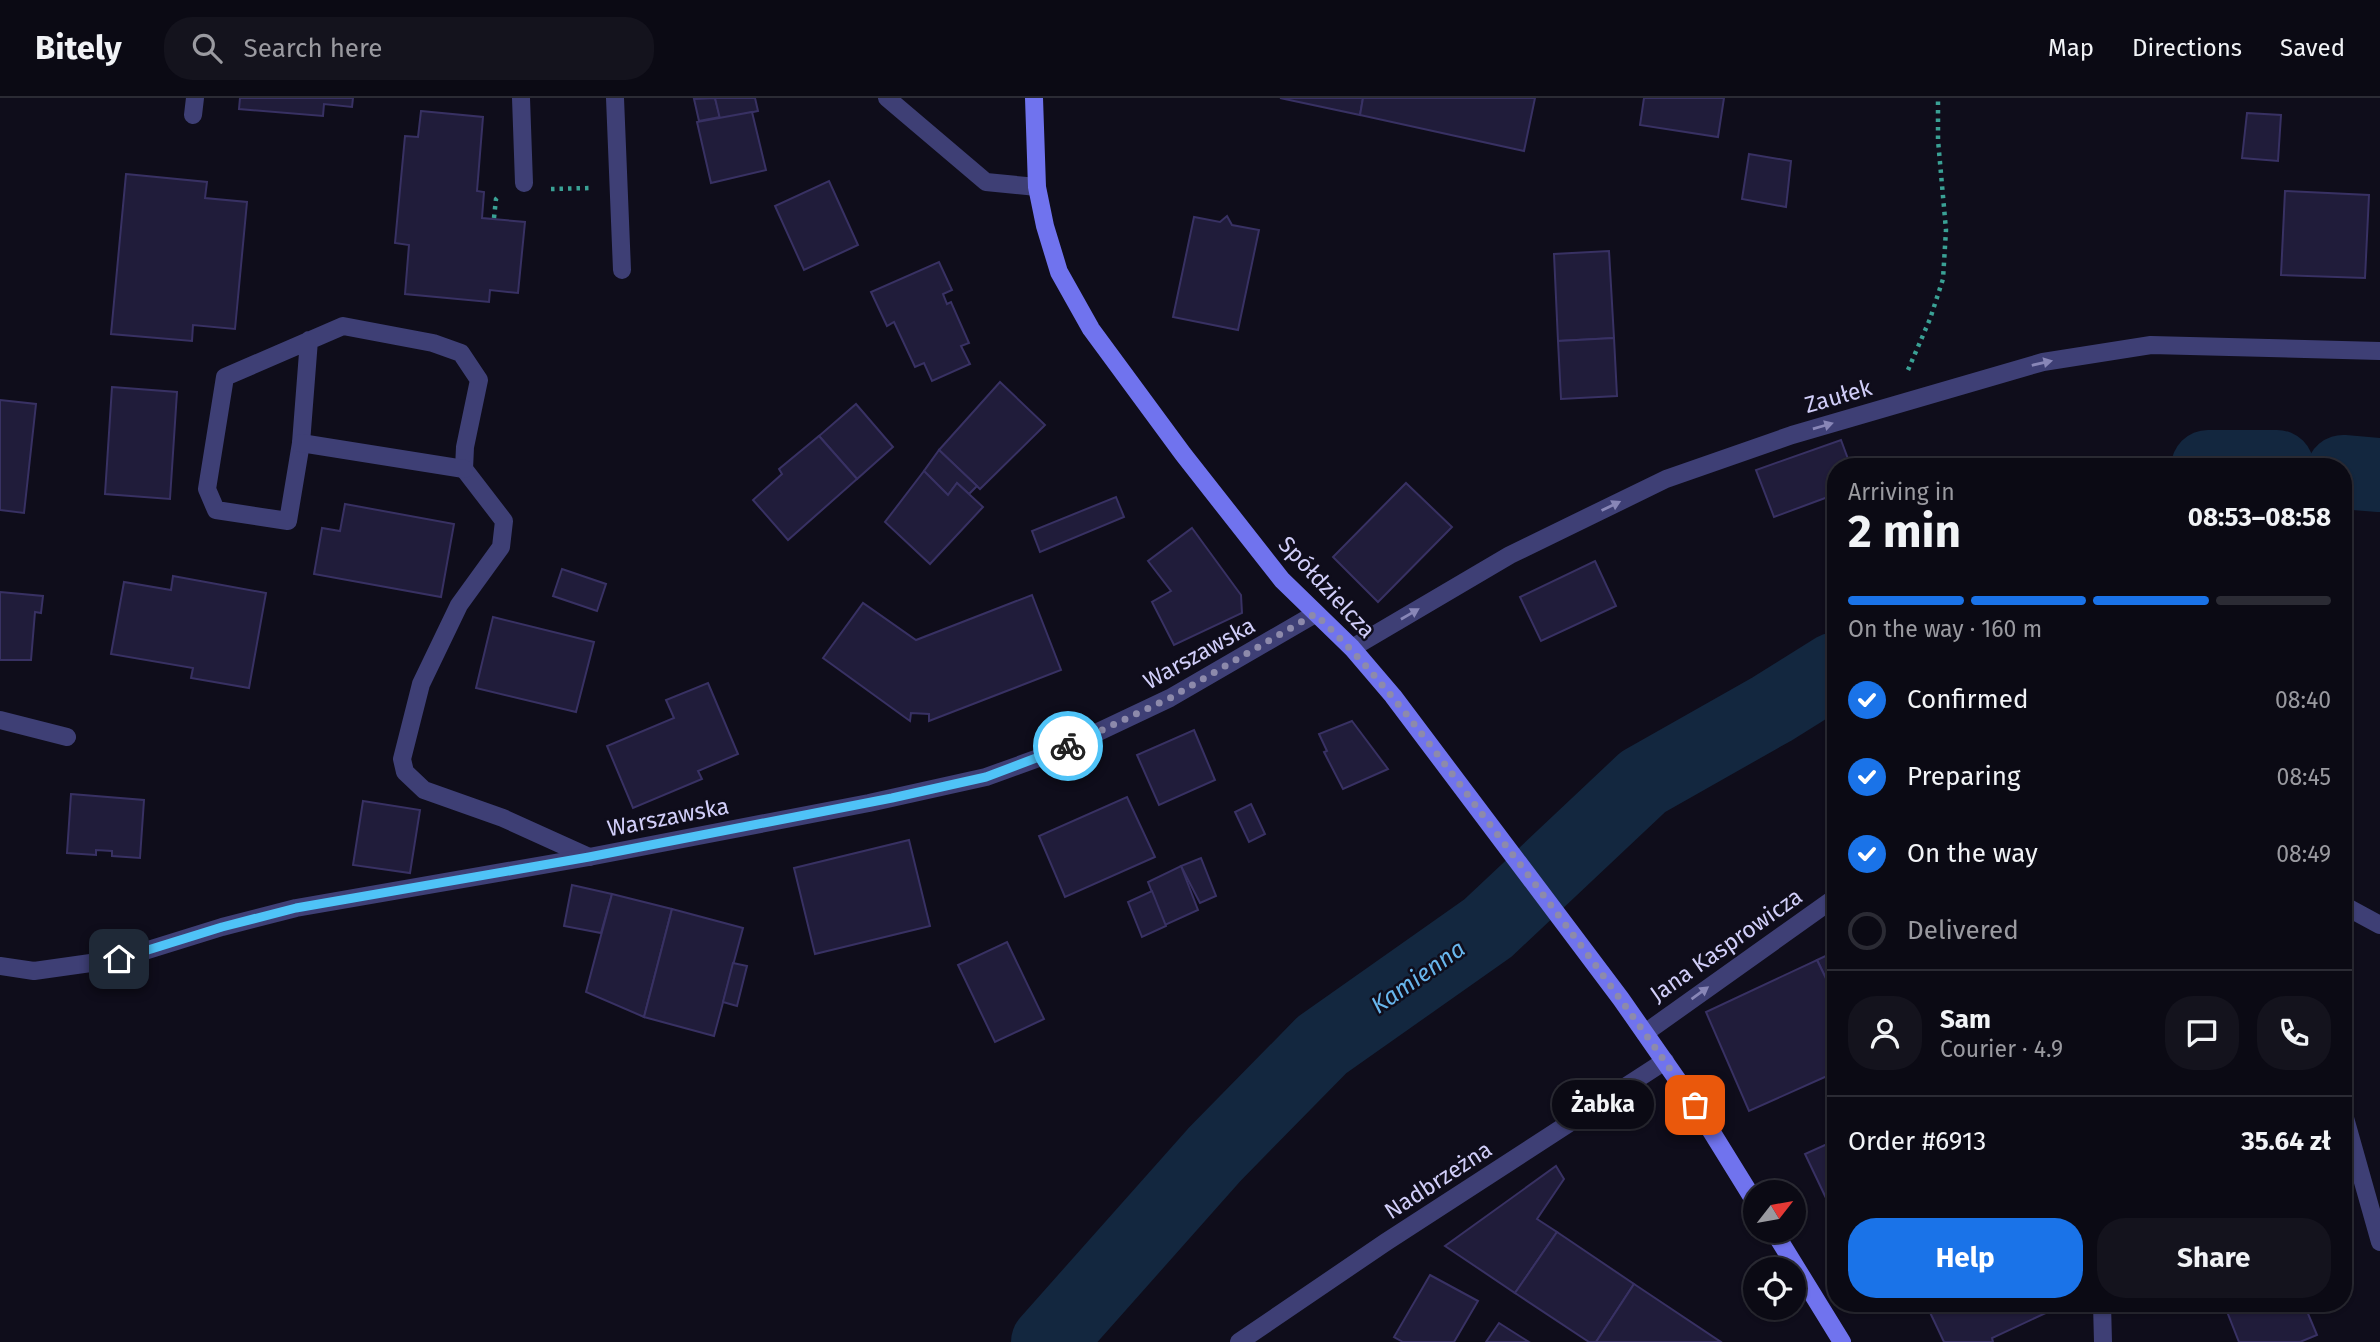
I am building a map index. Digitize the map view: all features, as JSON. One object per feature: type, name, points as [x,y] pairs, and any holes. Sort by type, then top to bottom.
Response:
[{"type":"street","points":[[521,98],[524,183]]},
{"type":"street","points":[[615,98],[622,270]]},
{"type":"street","points":[[887,98],[986,181],[1037,187]]},
{"type":"street","name":"Spółdzielcza","points":[[1034,98],[1037,187],[1045,226],[1059,272],[1091,328],[1183,454],[1282,580],[1352,648],[1393,696],[1621,999],[1695,1105],[1743,1183]]},
{"type":"street","points":[[309,340],[301,443],[288,521],[216,510],[207,489],[225,377],[309,340],[343,326],[433,343],[461,353],[479,380],[465,447],[464,470],[505,521],[501,547],[458,605],[421,684],[402,759],[405,772],[425,790],[503,818],[589,857]]},
{"type":"street","name":"Zaułek","points":[[1352,648],[1510,555],[1666,479],[1792,435],[2043,362],[2151,345],[2380,351]]},
{"type":"street","points":[[301,443],[464,470]]},
{"type":"street","name":"Warszawska","points":[[0,966],[34,971],[119,959],[222,927],[296,908],[589,857],[869,803],[986,777],[1058,751],[1170,698],[1315,614]]},
{"type":"street","points":[[0,720],[67,737]]},
{"type":"street","name":"Jana Kasprowicza","points":[[1645,1033],[1827,903]]},
{"type":"street","points":[[2352,910],[2380,925]]},
{"type":"street","name":"Nadbrzeżna","points":[[1239,1342],[1386,1242],[1665,1061]]},
{"type":"street","points":[[2352,1143],[2380,1242]]},
{"type":"street","points":[[1781,1243],[1842,1342]]},
{"type":"street","points":[[2102,1312],[2104,1342]]},
{"type":"path","points":[[1892,406],[1930,318],[1943,279],[1946,230],[1938,140],[1938,98]]},
{"type":"building","points":[[240,98],[353,98],[352,107],[324,104],[323,116],[239,109]]},
{"type":"building","points":[[715,98],[720,117],[699,121],[694,99]]},
{"type":"building","points":[[715,98],[755,98],[758,111],[720,119]]},
{"type":"building","points":[[1280,98],[1363,98],[1360,115]]},
{"type":"building","points":[[1363,98],[1535,98],[1524,151],[1360,115]]},
{"type":"building","points":[[1644,98],[1724,98],[1718,137],[1640,125]]},
{"type":"building","points":[[421,111],[483,117],[477,191],[484,192],[482,218],[525,222],[518,293],[490,290],[489,302],[405,294],[409,245],[395,243],[405,136],[418,137]]},
{"type":"building","points":[[752,112],[766,170],[711,183],[697,122]]},
{"type":"building","points":[[2247,113],[2281,115],[2278,161],[2242,158]]},
{"type":"building","points":[[1749,154],[1791,161],[1786,207],[1742,199]]},
{"type":"building","points":[[126,174],[207,182],[205,198],[247,202],[235,329],[193,325],[192,341],[111,334]]},
{"type":"building","points":[[829,181],[858,245],[804,270],[775,206]]},
{"type":"building","points":[[2285,191],[2369,195],[2365,278],[2281,275]]},
{"type":"building","points":[[1227,216],[1232,225],[1259,230],[1238,330],[1173,317],[1194,217],[1220,222]]},
{"type":"building","points":[[1609,251],[1614,338],[1558,341],[1554,254]]},
{"type":"building","points":[[939,262],[952,290],[943,294],[947,304],[951,302],[969,343],[961,346],[970,364],[932,381],[924,363],[915,367],[894,322],[887,326],[871,292]]},
{"type":"building","points":[[1614,338],[1617,396],[1561,399],[1558,341]]},
{"type":"building","points":[[1000,382],[1045,425],[980,489],[939,450]]},
{"type":"building","points":[[112,387],[177,392],[170,499],[105,494]]},
{"type":"building","points":[[0,400],[36,404],[24,513],[0,510]]},
{"type":"building","points":[[856,404],[893,447],[857,479],[819,436]]},
{"type":"building","points":[[819,436],[857,479],[788,540],[753,500],[782,474],[779,469]]},
{"type":"building","points":[[1841,440],[1848,458],[1827,458],[1827,497],[1774,517],[1756,470]]},
{"type":"building","points":[[939,450],[977,486],[969,494],[957,483],[948,495],[924,471]]},
{"type":"building","points":[[924,471],[948,495],[957,483],[983,507],[930,564],[885,522]]},
{"type":"building","points":[[1406,483],[1452,527],[1378,602],[1333,557]]},
{"type":"building","points":[[1116,497],[1124,517],[1040,552],[1032,531]]},
{"type":"building","points":[[345,504],[454,524],[441,597],[314,574],[322,528],[340,531]]},
{"type":"building","points":[[1192,528],[1241,595],[1242,613],[1174,645],[1152,602],[1171,591],[1148,561]]},
{"type":"building","points":[[1595,561],[1616,606],[1541,641],[1520,597]]},
{"type":"building","points":[[562,569],[606,584],[597,611],[553,596]]},
{"type":"building","points":[[173,576],[266,593],[249,688],[191,678],[193,668],[111,654],[124,582],[171,590]]},
{"type":"building","points":[[0,592],[43,596],[41,613],[35,612],[31,660],[0,660]]},
{"type":"building","points":[[1032,595],[1061,670],[929,721],[929,714],[911,713],[910,721],[823,658],[863,603],[916,640]]},
{"type":"building","points":[[493,617],[594,642],[576,712],[476,688]]},
{"type":"building","points":[[708,683],[738,754],[698,771],[702,779],[633,808],[607,746],[674,718],[666,700]]},
{"type":"building","points":[[1352,721],[1388,769],[1343,789],[1324,752],[1327,751],[1319,734]]},
{"type":"building","points":[[1194,730],[1215,780],[1159,805],[1137,755]]},
{"type":"building","points":[[71,794],[144,800],[140,858],[112,856],[112,851],[96,850],[96,855],[67,853]]},
{"type":"building","points":[[1127,797],[1155,857],[1065,897],[1039,836]]},
{"type":"building","points":[[363,801],[420,810],[410,873],[353,865]]},
{"type":"building","points":[[1251,804],[1265,834],[1249,842],[1235,812]]},
{"type":"building","points":[[909,840],[930,926],[815,954],[794,868]]},
{"type":"building","points":[[1201,858],[1216,896],[1200,903],[1181,866]]},
{"type":"building","points":[[1181,866],[1198,910],[1165,925],[1148,882]]},
{"type":"building","points":[[572,885],[612,894],[601,933],[564,926]]},
{"type":"building","points":[[1152,891],[1166,926],[1142,937],[1128,902]]},
{"type":"building","points":[[612,894],[672,909],[644,1017],[586,992]]},
{"type":"building","points":[[672,909],[743,928],[714,1036],[644,1017]]},
{"type":"building","points":[[1007,942],[1044,1019],[995,1042],[958,965]]},
{"type":"building","points":[[1827,955],[1827,981],[1817,960]]},
{"type":"building","points":[[1817,960],[1827,981],[1827,1076],[1749,1111],[1706,1012]]},
{"type":"building","points":[[733,963],[747,966],[737,1006],[723,1002]]},
{"type":"building","points":[[1827,1144],[1827,1200],[1805,1154]]},
{"type":"building","points":[[1556,1166],[1564,1179],[1537,1219],[1557,1232],[1515,1293],[1445,1246]]},
{"type":"building","points":[[1557,1232],[1634,1284],[1596,1342],[1589,1342],[1515,1293]]},
{"type":"building","points":[[1430,1275],[1478,1301],[1454,1342],[1403,1342],[1394,1337]]},
{"type":"building","points":[[1634,1284],[1721,1342],[1596,1342]]},
{"type":"building","points":[[1930,1312],[2048,1312],[1992,1338],[1993,1342],[1944,1342]]},
{"type":"building","points":[[2227,1312],[2307,1312],[2317,1335],[2300,1342],[2239,1342]]},
{"type":"building","points":[[1499,1323],[1529,1342],[1486,1342]]},
{"type":"waterway","name":"Kamienna","points":[[2352,473],[2380,475]]},
{"type":"waterway","name":"Kamienna","points":[[1048,1342],[1215,1154],[1322,1045],[1488,928],[1643,782],[1827,675]]},
{"type":"way so far","points":[[1068,746],[1170,698],[1315,614],[1352,648],[1393,696],[1621,999],[1695,1105]]},
{"type":"place","name":"Żabka","points":[[1695,1105]]},
{"type":"route","points":[[119,959],[222,927],[296,908],[589,857],[869,803],[986,777],[1068,746]]}]
